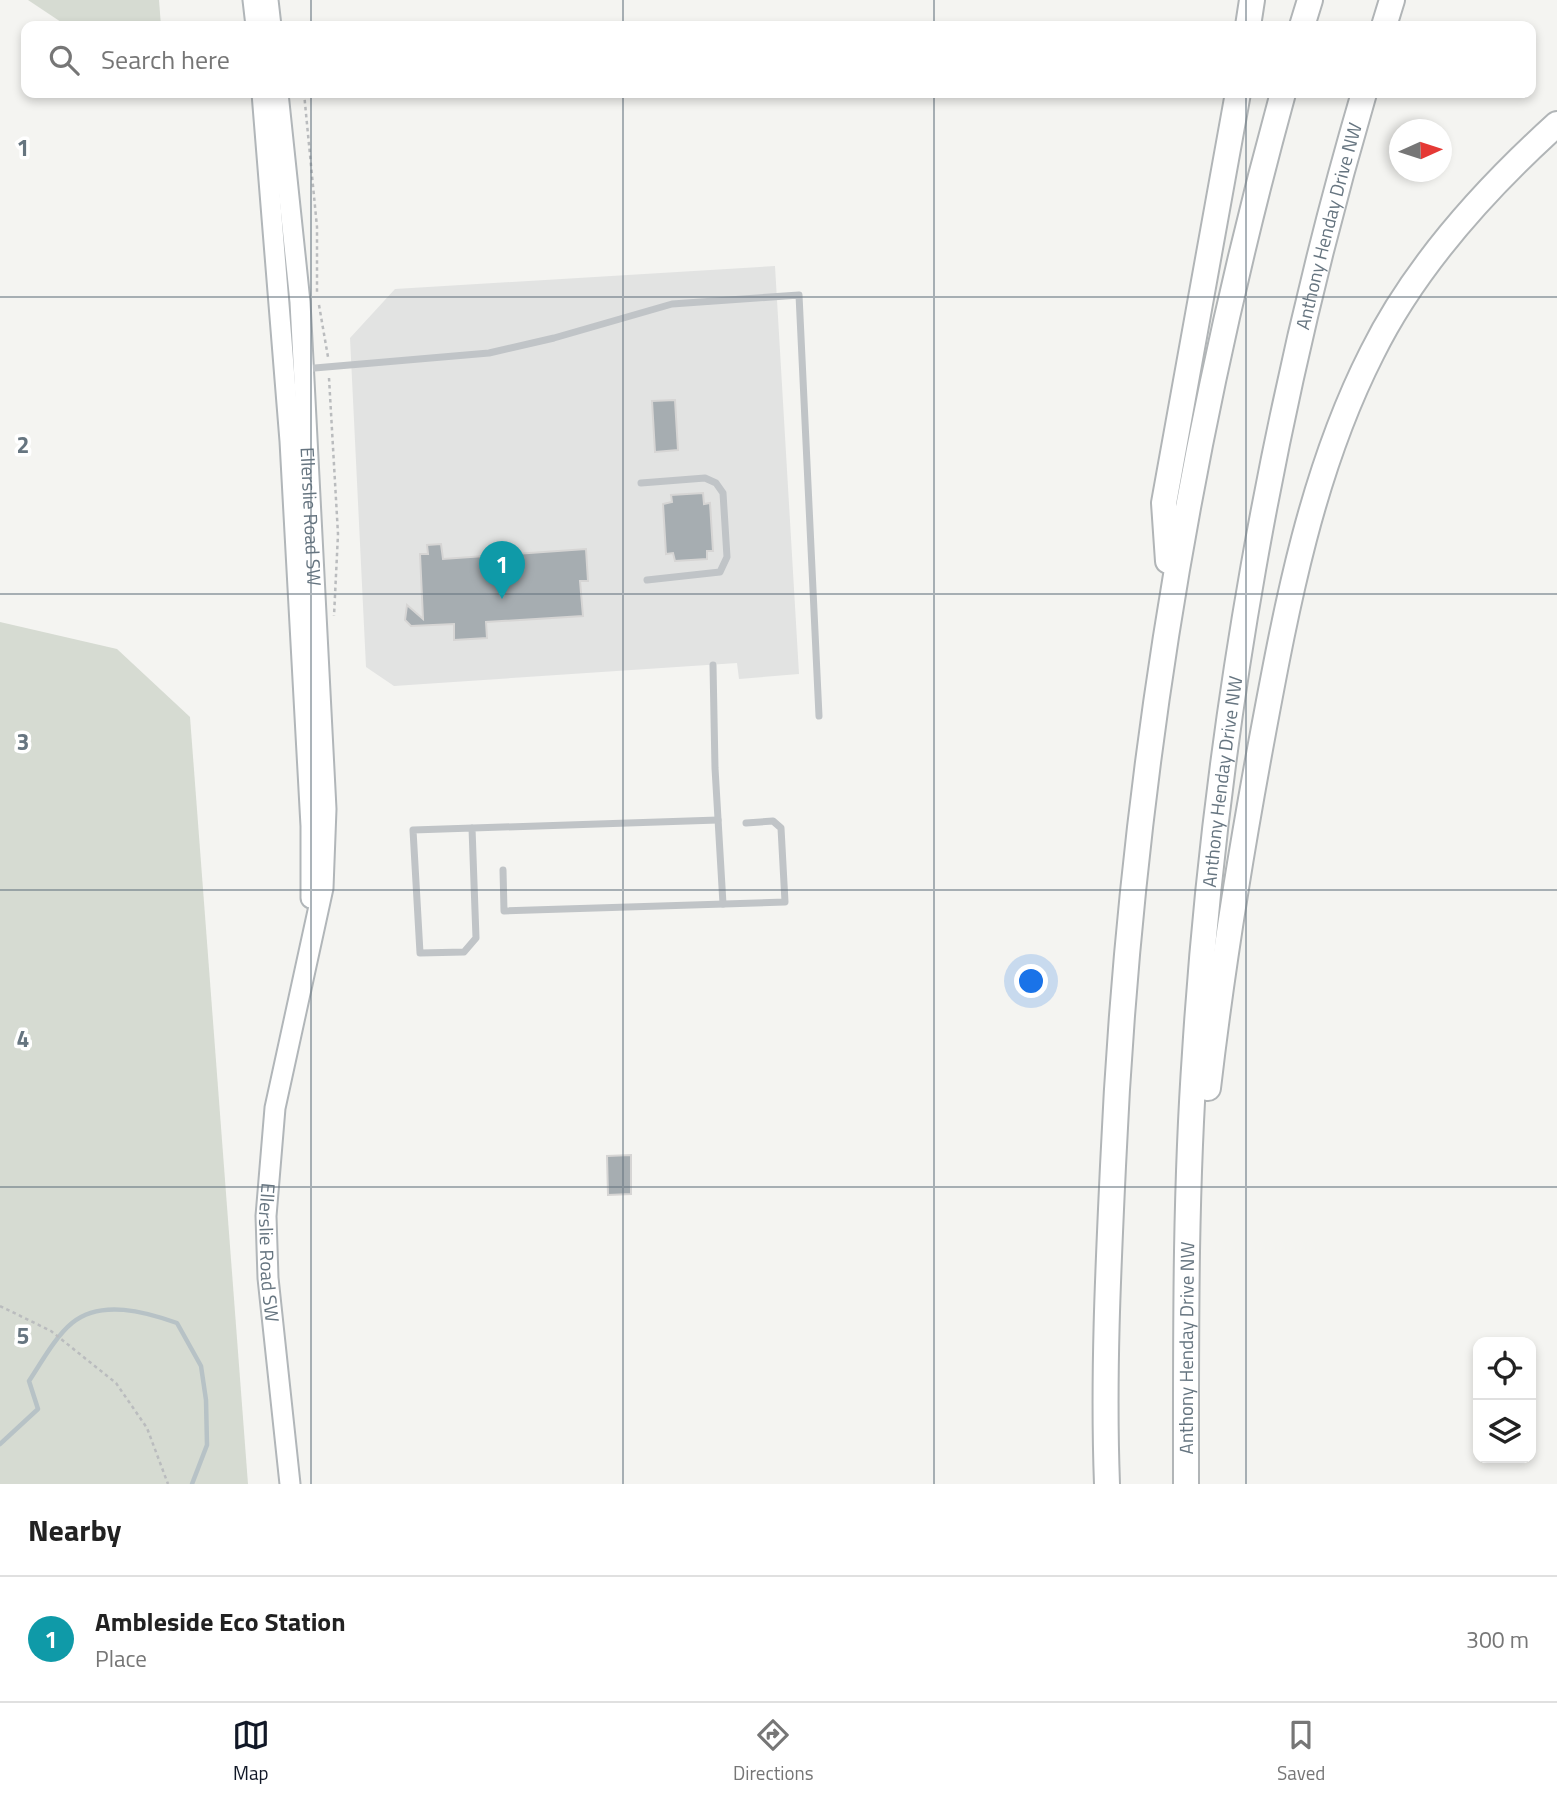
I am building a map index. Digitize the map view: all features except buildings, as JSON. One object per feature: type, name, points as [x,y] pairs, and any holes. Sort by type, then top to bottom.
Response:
[{"type":"highway","points":[[1249,21],[1252,0]]},
{"type":"highway","points":[[1304,21],[1310,0]]},
{"type":"highway","points":[[1386,21],[1392,0]]},
{"type":"highway","points":[[1171,596],[1164,503],[1237,98]]},
{"type":"highway","points":[[1107,1484],[1104,1371],[1119,1031],[1137,842],[1171,596],[1205,413],[1232,286],[1282,98]]},
{"type":"highway","name":"Anthony Henday Drive NW","points":[[1186,1484],[1187,1259],[1195,1052],[1215,838],[1248,605],[1308,305],[1363,98]]},
{"type":"highway","points":[[1187,1259],[1226,939],[1248,812],[1279,639],[1331,451],[1373,351],[1436,250],[1521,156],[1557,124]]},
{"type":"main road","points":[[253,0],[255,21]]},
{"type":"main road","points":[[268,0],[270,21]]},
{"type":"main road","name":"Ellerslie Road SW","points":[[263,98],[294,370],[326,809],[325,874],[275,1108],[266,1216],[268,1278],[290,1484]]},
{"type":"main road","name":"Ellerslie Road SW","points":[[279,98],[300,302],[294,370]]},
{"type":"lane","points":[[294,370],[489,353],[554,338],[672,303],[799,295],[819,716]]},
{"type":"lane","points":[[641,483],[705,478],[716,483],[723,493],[727,557],[720,572],[647,580]]},
{"type":"lane","points":[[713,665],[723,904]]},
{"type":"lane","points":[[472,828],[476,938],[464,952],[420,953],[414,830],[472,828],[718,820]]},
{"type":"lane","points":[[503,870],[504,911],[785,902],[781,828],[773,821],[747,823]]},
{"type":"path","points":[[304,98],[317,227],[317,298],[327,351]]},
{"type":"path","points":[[330,387],[338,534],[334,627]]},
{"type":"path","points":[[0,1306],[51,1331],[116,1383],[147,1428],[168,1484]]},
{"type":"shaded area","points":[[28,0],[159,0],[161,21],[60,21]]},
{"type":"shaded area","points":[[775,266],[799,674],[739,679],[737,663],[394,686],[366,667],[350,338],[395,289]]},
{"type":"shaded area","points":[[0,622],[117,649],[190,717],[248,1484],[0,1484]]},
{"type":"waterway","points":[[0,1444],[38,1409],[29,1381],[60,1335],[72,1323],[96,1311],[138,1312],[177,1323],[201,1366],[206,1400],[207,1445],[192,1484]]},
{"type":"place","name":"Ambleside Eco Station","points":[[502,599]]}]
